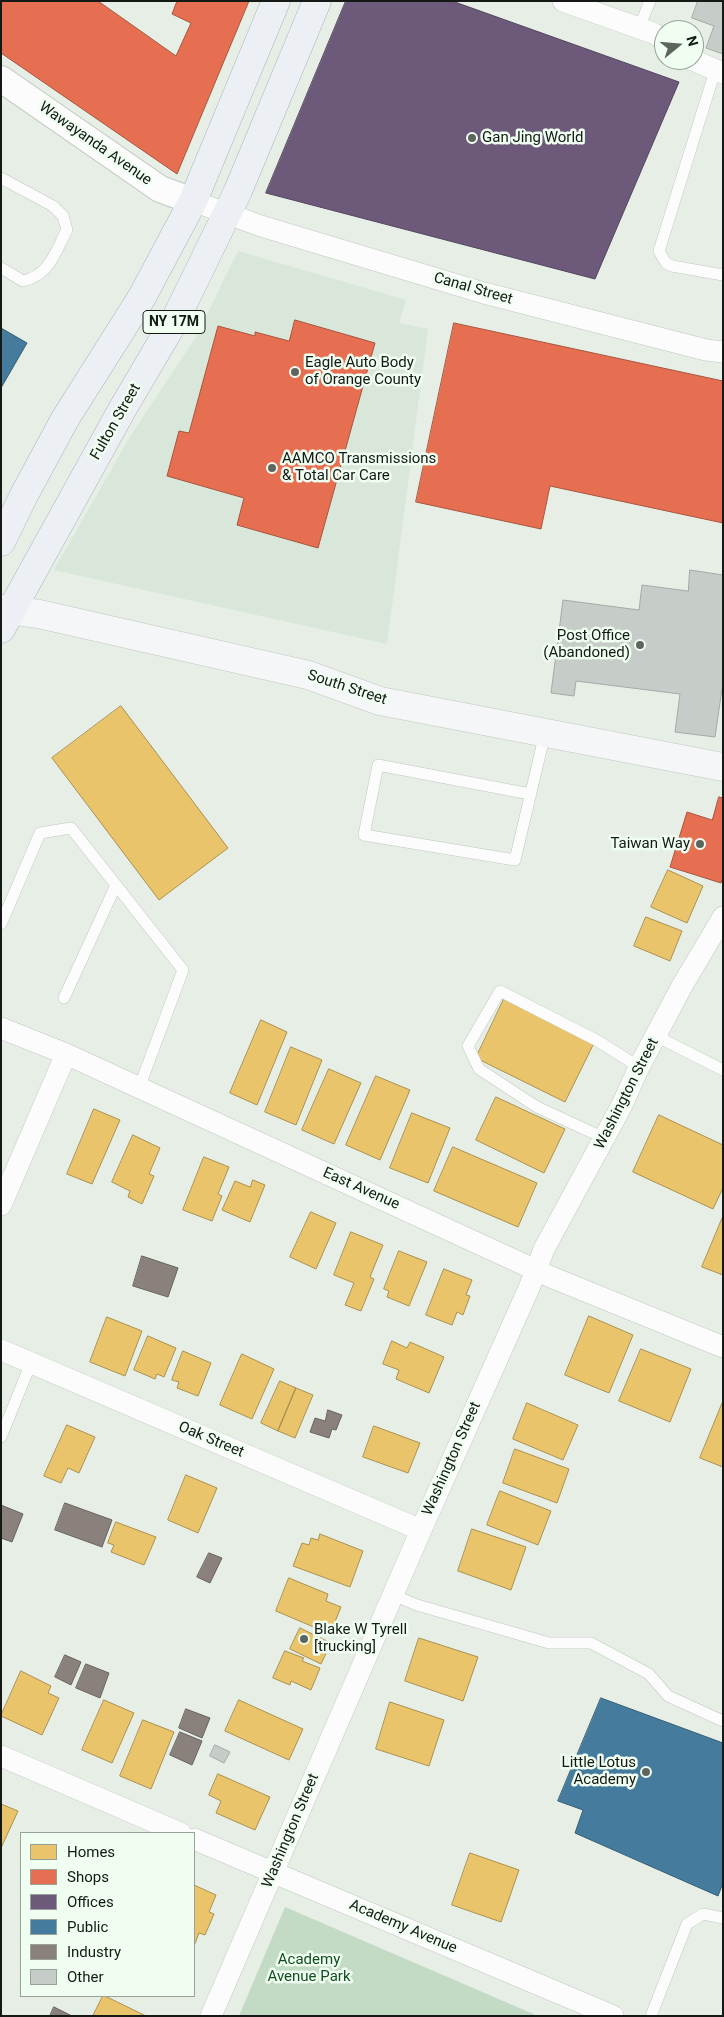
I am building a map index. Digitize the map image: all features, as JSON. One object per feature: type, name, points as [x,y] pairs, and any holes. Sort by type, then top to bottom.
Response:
[{"type":"main road","name":"NY 17M","points":[[1,542],[65,419],[142,297],[193,201],[276,1]]},
{"type":"main road","name":"Fulton Street","points":[[4,616],[176,318],[238,191],[317,1]]},
{"type":"main road","name":"South Street","points":[[4,616],[39,614],[308,675],[380,702],[723,766]]},
{"type":"street","points":[[572,3],[654,33]]},
{"type":"street","points":[[704,65],[719,72]]},
{"type":"street","name":"Wawayanda Avenue","points":[[1,79],[160,189],[193,201]]},
{"type":"street","points":[[193,201],[227,213]]},
{"type":"street","name":"Canal Street","points":[[227,213],[261,226],[484,293],[706,350],[723,352]]},
{"type":"street","name":"Washington Street","points":[[211,2016],[544,1249],[622,1105],[639,1067],[682,986],[723,917]]},
{"type":"street","name":"East Avenue","points":[[1,1028],[66,1054],[551,1277],[723,1347]]},
{"type":"street","points":[[1,1205],[66,1054]]},
{"type":"street","name":"Oak Street","points":[[1,1350],[421,1530]]},
{"type":"street","points":[[1,1756],[178,1832]]},
{"type":"street","name":"Academy Avenue","points":[[195,1839],[613,2016]]},
{"type":"lane","points":[[639,28],[650,1]]},
{"type":"lane","points":[[719,72],[659,251],[666,262],[672,266],[723,276]]},
{"type":"lane","points":[[1,178],[53,206],[63,216],[67,230],[45,271],[35,278],[23,281],[1,268]]},
{"type":"lane","points":[[530,794],[378,765],[364,835],[515,860],[545,732]]},
{"type":"lane","points":[[1,924],[40,833],[71,828],[183,970],[139,1088]]},
{"type":"lane","points":[[64,998],[116,885]]},
{"type":"lane","points":[[604,1138],[537,1107],[479,1069],[468,1046],[500,992],[598,1041],[639,1067]]},
{"type":"lane","points":[[656,1036],[723,1070]]},
{"type":"lane","points":[[1,1437],[31,1363]]},
{"type":"lane","points":[[393,1595],[417,1605],[549,1643],[590,1643],[649,1674],[668,1696],[723,1721]]},
{"type":"lane","points":[[650,2016],[687,1924],[704,1914],[723,1918]]},
{"type":"shaded area","points":[[238,251],[406,300],[399,323],[428,329],[387,644],[54,570],[131,435],[196,337]]},
{"type":"green space","name":"Academy Avenue Park","points":[[285,1907],[538,2016],[239,2016]]},
{"type":"building: Homes","points":[[121,706],[228,848],[159,900],[52,758]]},
{"type":"building: Homes","points":[[668,870],[703,886],[687,923],[651,907]]},
{"type":"building: Homes","points":[[646,917],[682,931],[670,961],[634,946]]},
{"type":"building: Homes","points":[[504,999],[594,1043],[565,1102],[476,1058]]},
{"type":"building: Homes","points":[[261,1020],[287,1032],[257,1105],[230,1093]]},
{"type":"building: Homes","points":[[291,1047],[322,1060],[296,1125],[265,1112]]},
{"type":"building: Homes","points":[[329,1069],[361,1083],[334,1144],[302,1130]]},
{"type":"building: Homes","points":[[376,1076],[410,1090],[380,1160],[346,1145]]},
{"type":"building: Homes","points":[[496,1097],[565,1129],[544,1173],[476,1140]]},
{"type":"building: Homes","points":[[94,1109],[120,1120],[92,1184],[67,1174]]},
{"type":"building: Homes","points":[[412,1113],[450,1128],[428,1183],[390,1168]]},
{"type":"building: Homes","points":[[659,1115],[723,1145],[723,1188],[713,1209],[633,1172]]},
{"type":"building: Homes","points":[[133,1135],[160,1148],[149,1174],[154,1176],[142,1204],[128,1197],[130,1191],[112,1182]]},
{"type":"building: Homes","points":[[453,1147],[537,1183],[518,1227],[434,1191]]},
{"type":"building: Homes","points":[[204,1157],[229,1167],[218,1194],[222,1196],[212,1221],[183,1210]]},
{"type":"building: Homes","points":[[253,1180],[265,1185],[250,1222],[222,1210],[235,1181],[250,1187]]},
{"type":"building: Homes","points":[[311,1212],[336,1223],[316,1269],[290,1257]]},
{"type":"building: Homes","points":[[723,1216],[723,1275],[702,1267]]},
{"type":"building: Homes","points":[[351,1232],[383,1245],[370,1277],[374,1279],[361,1311],[345,1305],[354,1283],[334,1275]]},
{"type":"building: Homes","points":[[399,1251],[427,1262],[409,1306],[387,1297],[389,1291],[384,1289]]},
{"type":"building: Homes","points":[[444,1269],[472,1280],[466,1295],[470,1296],[463,1315],[457,1312],[452,1325],[426,1315]]},
{"type":"building: Homes","points":[[589,1316],[633,1335],[609,1393],[565,1375]]},
{"type":"building: Homes","points":[[107,1317],[142,1331],[125,1376],[90,1362]]},
{"type":"building: Homes","points":[[148,1336],[176,1348],[164,1377],[157,1374],[155,1379],[134,1370]]},
{"type":"building: Homes","points":[[392,1341],[407,1348],[410,1342],[444,1357],[429,1393],[396,1379],[399,1370],[383,1364]]},
{"type":"building: Homes","points":[[641,1349],[691,1369],[670,1422],[619,1401]]},
{"type":"building: Homes","points":[[183,1351],[211,1363],[198,1396],[177,1388],[179,1382],[172,1380]]},
{"type":"building: Homes","points":[[242,1354],[274,1369],[252,1419],[220,1405]]},
{"type":"building: Homes","points":[[280,1381],[296,1388],[278,1431],[261,1423]]},
{"type":"building: Homes","points":[[296,1388],[313,1395],[295,1438],[278,1431]]},
{"type":"building: Homes","points":[[723,1401],[723,1467],[700,1458]]},
{"type":"building: Homes","points":[[527,1403],[578,1425],[563,1460],[513,1439]]},
{"type":"building: Homes","points":[[67,1425],[95,1437],[79,1473],[68,1468],[61,1483],[44,1476]]},
{"type":"building: Homes","points":[[374,1426],[420,1443],[408,1473],[363,1457]]},
{"type":"building: Homes","points":[[515,1449],[569,1469],[557,1503],[503,1483]]},
{"type":"building: Homes","points":[[186,1475],[217,1488],[198,1533],[168,1520]]},
{"type":"building: Homes","points":[[500,1491],[551,1511],[538,1545],[487,1525]]},
{"type":"building: Homes","points":[[116,1522],[156,1537],[144,1565],[111,1552],[114,1545],[108,1543]]},
{"type":"building: Homes","points":[[472,1529],[526,1547],[511,1590],[458,1571]]},
{"type":"building: Homes","points":[[320,1534],[363,1551],[350,1587],[293,1566],[302,1543],[309,1545],[311,1538],[318,1540]]},
{"type":"building: Homes","points":[[289,1578],[328,1594],[326,1601],[341,1607],[330,1634],[276,1611]]},
{"type":"building: Homes","points":[[300,1628],[331,1643],[321,1664],[290,1649]]},
{"type":"building: Homes","points":[[419,1638],[478,1657],[463,1701],[405,1681]]},
{"type":"building: Homes","points":[[285,1651],[304,1658],[302,1661],[320,1668],[311,1690],[291,1681],[290,1685],[273,1678]]},
{"type":"building: Homes","points":[[21,1671],[51,1686],[48,1693],[59,1698],[42,1735],[1,1716]]},
{"type":"building: Homes","points":[[104,1700],[134,1713],[112,1763],[82,1750]]},
{"type":"building: Homes","points":[[239,1700],[303,1729],[289,1760],[225,1731]]},
{"type":"building: Homes","points":[[390,1702],[444,1720],[429,1766],[376,1749]]},
{"type":"building: Homes","points":[[143,1720],[174,1732],[151,1789],[120,1776]]},
{"type":"building: Homes","points":[[218,1774],[270,1797],[255,1830],[216,1813],[221,1801],[209,1795]]},
{"type":"building: Homes","points":[[1,1804],[18,1811],[1,1848]]},
{"type":"building: Homes","points":[[470,1853],[519,1870],[501,1922],[452,1905]]},
{"type":"building: Homes","points":[[195,1885],[216,1895],[209,1912],[214,1914],[205,1935],[199,1933],[195,1943]]},
{"type":"building: Homes","points":[[102,1997],[107,1997],[146,2016],[93,2016]]},
{"type":"building: Shops","points":[[1,1],[98,1],[176,56],[191,23],[172,14],[177,1],[249,1],[177,174],[1,53]]},
{"type":"building: Shops","points":[[295,320],[375,343],[318,548],[237,525],[244,498],[167,476],[179,431],[189,433],[218,326],[255,336],[255,332],[289,341]]},
{"type":"building: Shops","points":[[454,323],[723,381],[723,523],[550,486],[541,529],[416,502]]},
{"type":"building: Shops","name":"Taiwan Way","points":[[719,797],[723,798],[723,877],[721,883],[670,867],[687,812],[712,820]]},
{"type":"building: Offices","name":"Gan Jing World","points":[[346,1],[452,1],[679,82],[595,279],[266,193]]},
{"type":"building: Public","points":[[1,328],[27,343],[1,388]]},
{"type":"building: Public","name":"Little Lotus Academy","points":[[601,1698],[723,1743],[723,1883],[718,1896],[575,1833],[583,1810],[558,1801]]},
{"type":"building: Industry","points":[[142,1256],[178,1268],[168,1297],[133,1286]]},
{"type":"building: Industry","points":[[328,1410],[342,1415],[336,1430],[332,1429],[329,1438],[310,1432],[315,1418],[325,1421]]},
{"type":"building: Industry","points":[[65,1503],[112,1520],[102,1547],[55,1530]]},
{"type":"building: Industry","points":[[1,1505],[23,1514],[12,1542],[1,1538]]},
{"type":"building: Industry","points":[[209,1553],[222,1558],[210,1583],[197,1577]]},
{"type":"building: Industry","points":[[65,1655],[81,1662],[71,1685],[55,1677]]},
{"type":"building: Industry","points":[[86,1664],[109,1673],[100,1698],[76,1688]]},
{"type":"building: Industry","points":[[186,1709],[210,1718],[202,1738],[179,1728]]},
{"type":"building: Industry","points":[[180,1732],[202,1741],[192,1765],[170,1755]]},
{"type":"building: Industry","points":[[54,2007],[72,2016],[50,2016]]},
{"type":"building: Other","points":[[698,1],[723,1],[723,54],[706,48],[714,26],[704,22],[704,20],[692,18]]},
{"type":"building: Other","name":"Post Office (Abandoned)","points":[[690,570],[723,575],[723,682],[715,737],[675,732],[680,694],[576,681],[574,696],[551,693],[563,600],[639,610],[642,585],[688,591]]},
{"type":"building: Other","points":[[215,1745],[230,1752],[224,1763],[210,1756]]},
{"type":"place","name":"Gan Jing World","points":[[472,138]]},
{"type":"place","name":"Eagle Auto Body of Orange County","points":[[295,372]]},
{"type":"place","name":"AAMCO Transmissions & Total Car Care","points":[[272,468]]},
{"type":"place","name":"Post Office (Abandoned)","points":[[640,645]]},
{"type":"place","name":"Taiwan Way","points":[[700,844]]},
{"type":"place","name":"Blake W Tyrell [trucking]","points":[[304,1639]]},
{"type":"place","name":"Little Lotus Academy","points":[[646,1772]]}]
